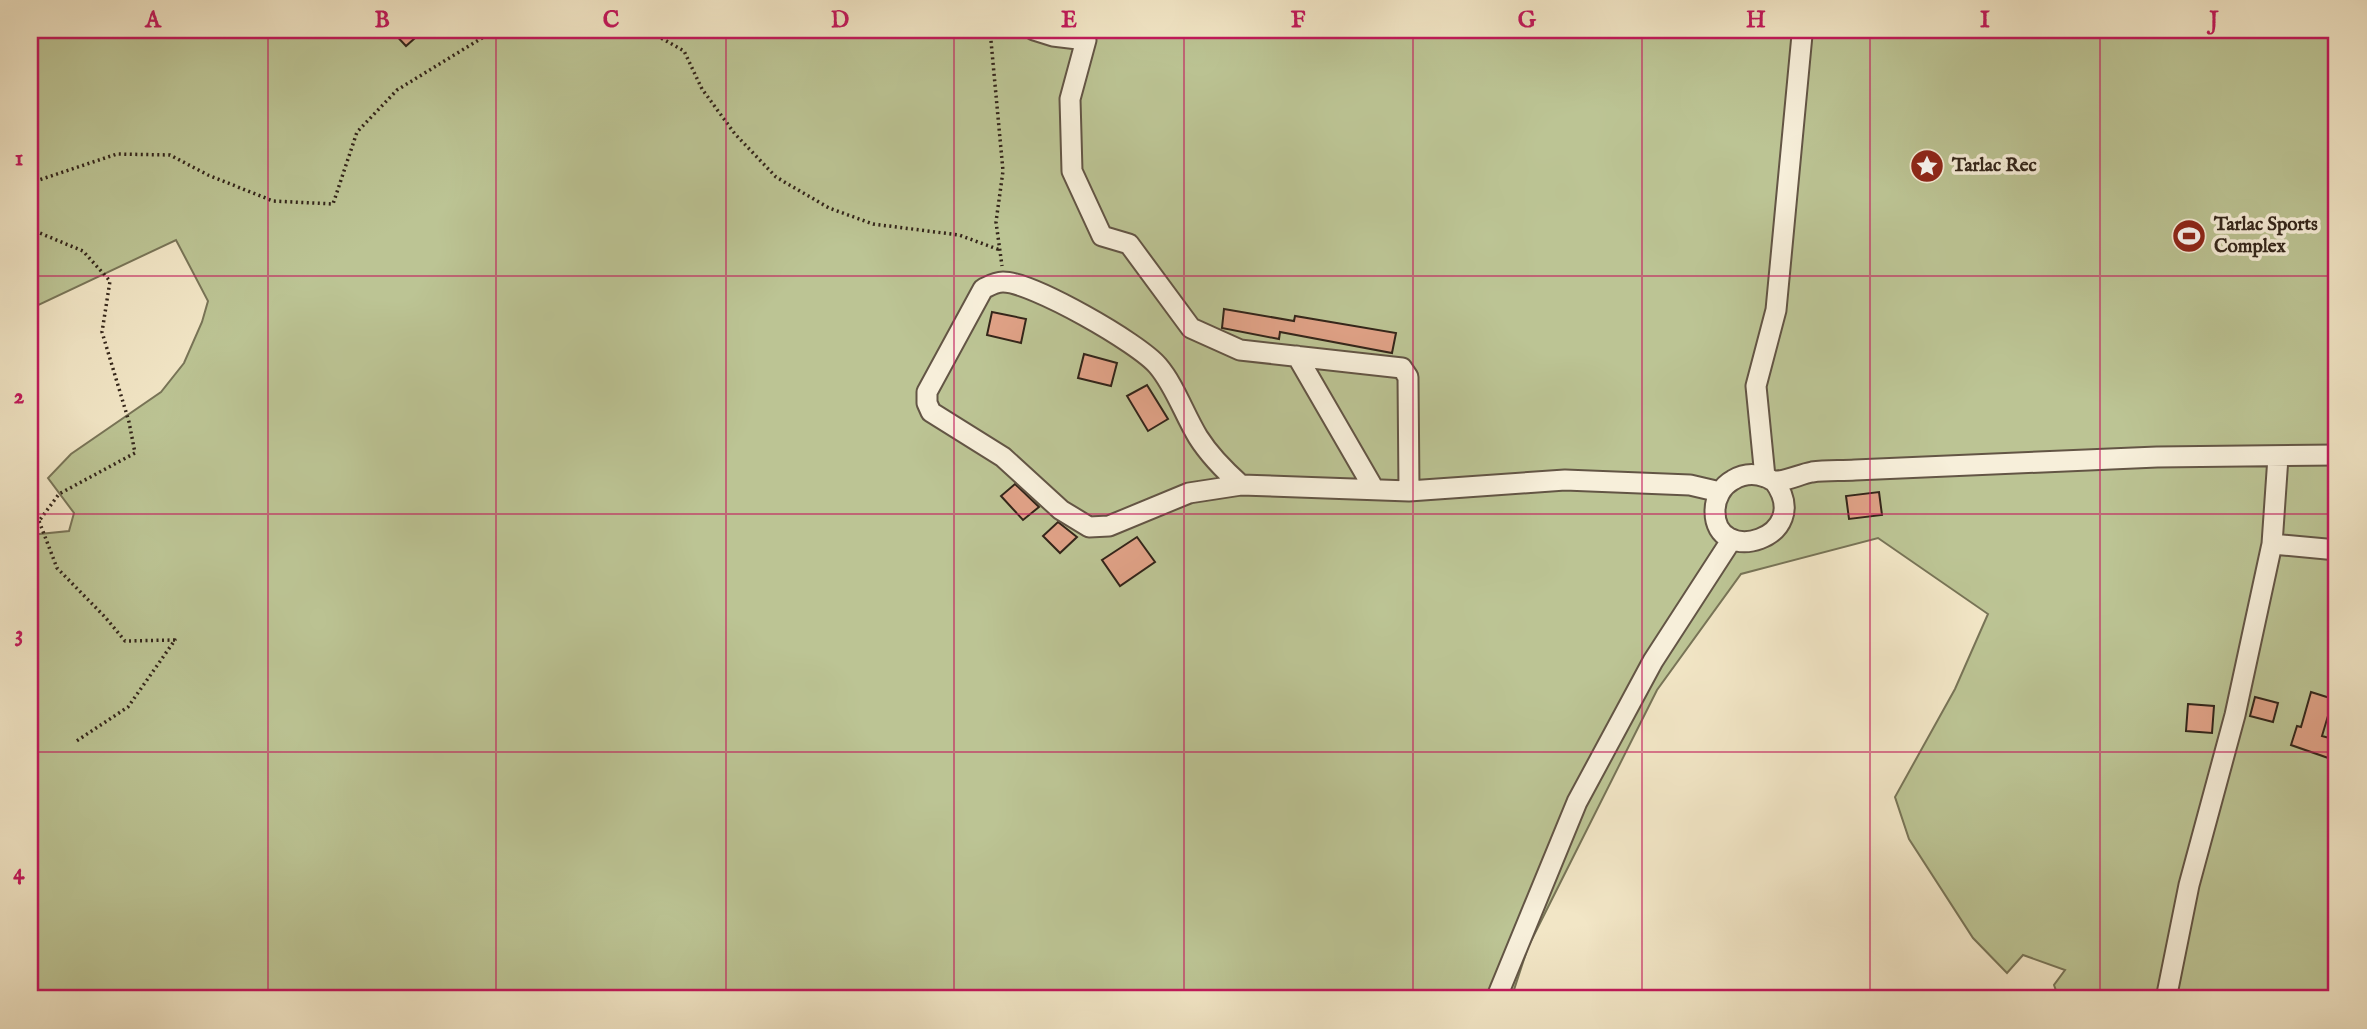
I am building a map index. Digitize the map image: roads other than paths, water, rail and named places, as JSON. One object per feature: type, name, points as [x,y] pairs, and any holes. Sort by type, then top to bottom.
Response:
[{"type":"street","points":[[1034,30],[1053,36],[1086,40],[1070,99],[1072,171],[1102,236],[1129,244],[1191,328],[1240,350],[1402,368],[1408,377],[1409,491]]},
{"type":"street","points":[[1769,479],[1756,386],[1776,310],[1803,32]]},
{"type":"street","points":[[1241,485],[1209,453],[1158,366],[1132,343],[1043,294],[1005,282],[983,289],[927,391],[927,403],[931,412],[1003,457],[1060,510],[1089,527],[1109,526],[1189,493],[1241,485],[1409,491],[1565,480],[1690,485],[1720,492]]},
{"type":"street","points":[[1297,356],[1374,489]]},
{"type":"street","points":[[1769,479],[1822,472],[2157,457],[2337,455]]},
{"type":"street","points":[[2166,999],[2189,886],[2235,715],[2272,544],[2278,457]]},
{"type":"street","points":[[1755,474],[1769,479],[1780,489],[1785,507],[1778,526],[1763,539],[1754,542],[1732,539],[1719,528],[1716,519],[1716,500],[1720,492],[1735,478],[1755,474]]},
{"type":"street","points":[[1496,999],[1577,802],[1653,661],[1732,539]]},
{"type":"street","points":[[2272,544],[2337,550]]},
{"type":"place","name":"Tarlac Rec","points":[[1927,166]]},
{"type":"place","name":"Tarlac Sports Complex","points":[[2189,236]]}]
